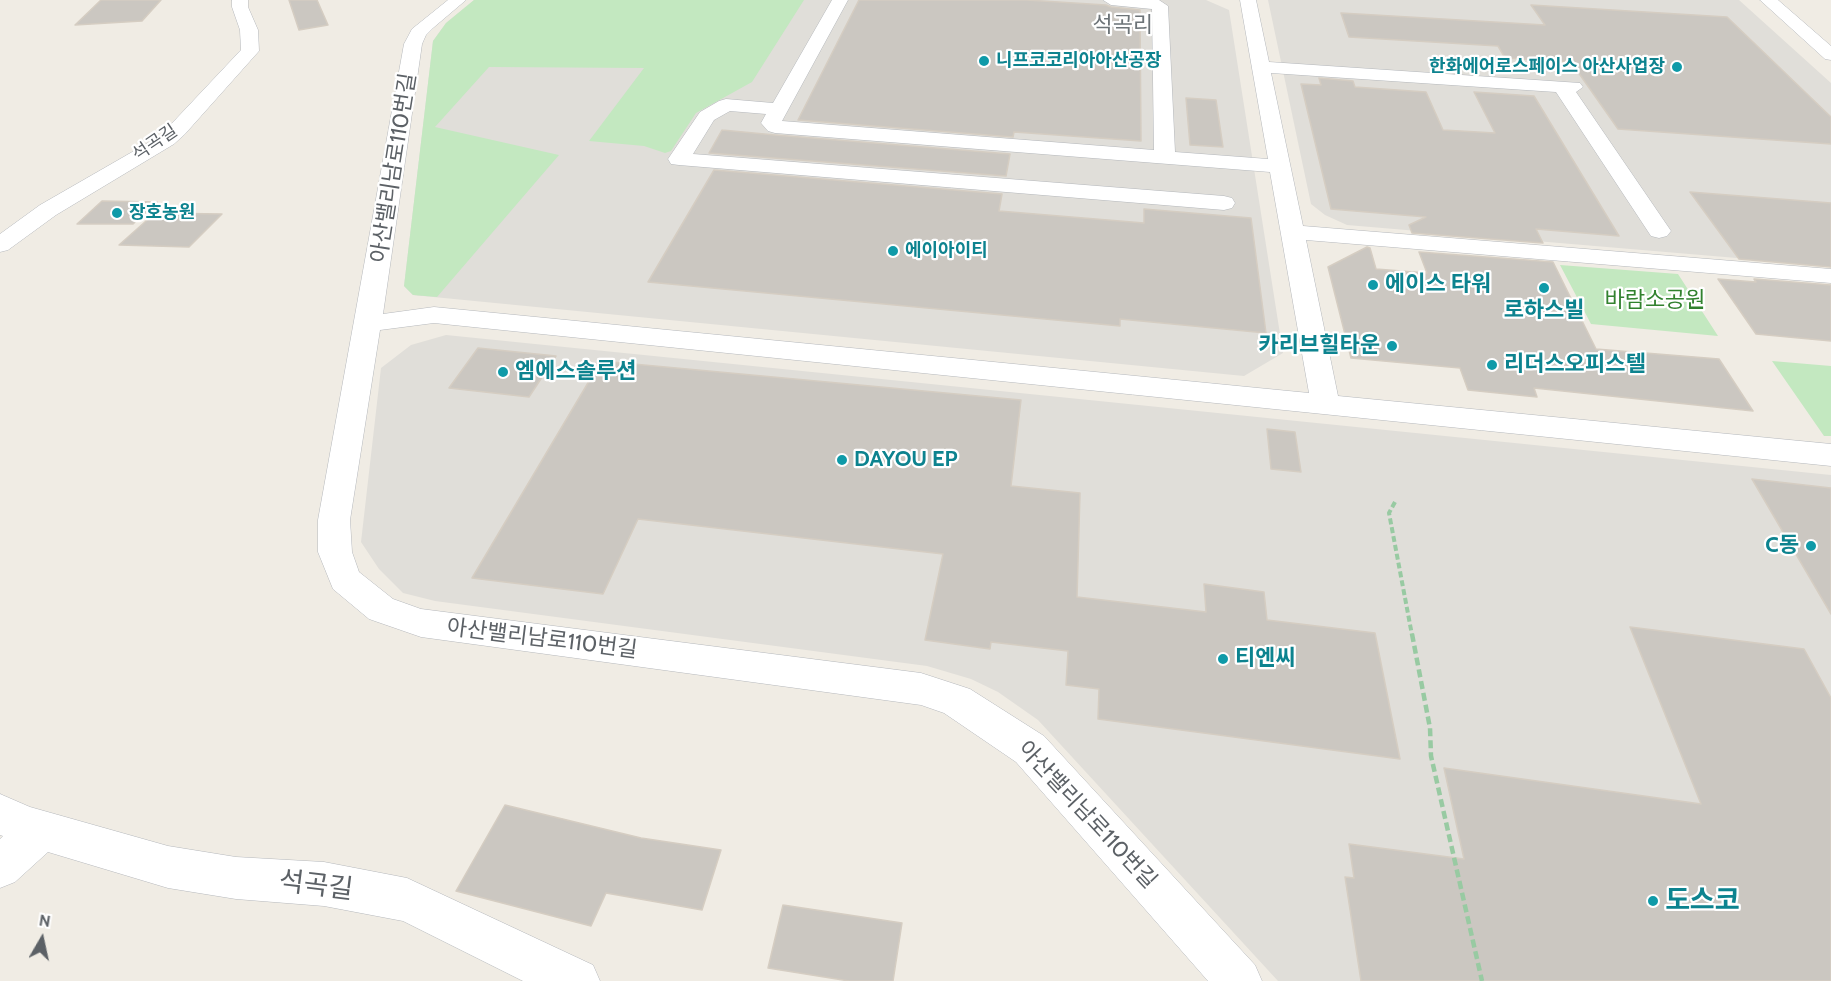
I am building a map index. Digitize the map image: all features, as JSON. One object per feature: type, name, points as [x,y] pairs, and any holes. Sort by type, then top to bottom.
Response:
[{"type":"street","name":"석곡길","points":[[0,245],[48,210],[167,140],[178,130],[250,51],[249,30],[240,7],[240,0]]},
{"type":"street","name":"아산밸리남로110번길","points":[[458,0],[423,28],[413,44],[369,324],[334,520],[335,552],[345,580],[381,609],[420,623],[921,689],[957,701],[1030,749],[1239,981]]},
{"type":"street","points":[[840,0],[771,123],[780,128],[1279,166]]},
{"type":"street","points":[[1111,0],[1149,2],[1160,6],[1165,158]]},
{"type":"street","points":[[1248,0],[1325,404]]},
{"type":"street","points":[[1768,0],[1831,55]]},
{"type":"street","points":[[1260,67],[1568,87],[1659,231]]},
{"type":"street","points":[[779,109],[726,105],[707,116],[679,159],[1225,210],[1220,162]]},
{"type":"street","points":[[1292,232],[1831,276]]},
{"type":"street","points":[[369,324],[434,315],[1831,455]]},
{"type":"street","name":"석곡길","points":[[0,813],[41,831],[168,867],[236,878],[324,884],[406,900],[577,981]]},
{"type":"street","points":[[0,867],[41,831]]},
{"type":"path","points":[[1395,502],[1389,513],[1430,728],[1431,756],[1482,981]]},
{"type":"shaded area","points":[[474,0],[1206,0],[1229,10],[1283,353],[1244,376],[413,295],[404,286],[433,41],[446,23]]},
{"type":"shaded area","points":[[1268,0],[1739,0],[1831,83],[1831,266],[1347,225],[1325,215],[1311,204]]},
{"type":"shaded area","points":[[446,335],[1831,475],[1831,981],[1278,981],[1038,720],[998,692],[971,679],[927,666],[435,601],[403,593],[379,569],[361,542],[381,368],[411,345]]},
{"type":"green space","points":[[474,0],[804,0],[752,82],[696,113],[671,151],[665,153],[644,146],[589,141],[644,68],[489,67],[435,127],[559,155],[437,297],[413,295],[404,286],[433,41],[446,23]]},
{"type":"green space","name":"바람소공원","points":[[1560,265],[1678,274],[1718,336],[1591,324]]},
{"type":"green space","points":[[1772,361],[1831,366],[1831,436],[1824,436]]},
{"type":"building","points":[[101,0],[161,0],[142,21],[75,25]]},
{"type":"building","points":[[289,0],[317,0],[328,25],[299,30]]},
{"type":"building","name":"니프코코리아아산공장","points":[[859,0],[1027,0],[1106,5],[1140,10],[1141,141],[1014,132],[1013,137],[798,120]]},
{"type":"building","name":"한화에어로스페이스 아산사업장","points":[[1531,5],[1727,17],[1831,117],[1831,144],[1618,129],[1571,62],[1505,58],[1498,46],[1349,37],[1341,13],[1545,25]]},
{"type":"building","points":[[1319,78],[1353,81],[1355,87],[1426,92],[1443,130],[1495,133],[1474,92],[1534,96],[1619,236],[1536,229],[1543,243],[1412,233],[1409,225],[1426,217],[1331,209],[1301,84],[1321,85]]},
{"type":"building","points":[[1186,98],[1216,100],[1223,147],[1190,145]]},
{"type":"building","points":[[722,130],[1010,154],[1006,176],[709,153]]},
{"type":"building","name":"에이아이티","points":[[714,170],[1002,194],[999,211],[1144,223],[1144,209],[1251,218],[1266,333],[1120,319],[1120,326],[648,282]]},
{"type":"building","points":[[1690,192],[1831,203],[1831,267],[1739,259]]},
{"type":"building","name":"장호농원","points":[[102,201],[157,202],[133,224],[77,224]]},
{"type":"building","points":[[155,213],[222,214],[189,247],[119,245]]},
{"type":"building","points":[[1367,247],[1370,248],[1376,269],[1427,273],[1419,252],[1553,262],[1596,349],[1719,359],[1753,411],[1534,388],[1537,397],[1468,390],[1460,368],[1351,358],[1328,267]]},
{"type":"building","points":[[1718,279],[1756,282],[1754,279],[1831,285],[1831,341],[1756,334]]},
{"type":"building","name":"엠에스솔루션","points":[[478,348],[556,356],[529,397],[449,388]]},
{"type":"building","points":[[601,361],[1021,400],[1011,486],[1080,493],[1077,597],[1206,612],[1204,584],[1264,592],[1267,620],[1375,633],[1400,759],[1098,719],[1099,689],[1066,685],[1068,651],[991,642],[990,649],[925,640],[943,554],[638,519],[603,594],[472,578]]},
{"type":"building","points":[[1267,429],[1295,432],[1301,472],[1271,469]]},
{"type":"building","name":"C동","points":[[1752,479],[1831,488],[1831,614]]},
{"type":"building","name":"도스코","points":[[1630,627],[1804,649],[1831,698],[1831,981],[1361,981],[1345,877],[1354,878],[1349,844],[1464,859],[1444,768],[1701,804]]},
{"type":"building","points":[[505,805],[641,838],[721,850],[702,910],[606,893],[591,926],[456,891]]},
{"type":"building","points":[[783,905],[902,923],[893,981],[849,981],[768,968]]},
{"type":"place","name":"니프코코리아아산공장","points":[[984,61]]},
{"type":"place","name":"한화에어로스페이스 아산사업장","points":[[1677,67]]},
{"type":"place","name":"장호농원","points":[[117,213]]},
{"type":"place","name":"에이아이티","points":[[893,251]]},
{"type":"place","name":"에이스 타워","points":[[1373,285]]},
{"type":"place","name":"로하스빌","points":[[1544,288]]},
{"type":"place","name":"카리브힐타운","points":[[1392,346]]},
{"type":"place","name":"리더스오피스텔","points":[[1492,365]]},
{"type":"place","name":"엠에스솔루션","points":[[503,372]]},
{"type":"place","name":"DAYOU EP","points":[[842,460]]},
{"type":"place","name":"C동","points":[[1811,546]]},
{"type":"place","name":"티엔씨","points":[[1223,659]]},
{"type":"place","name":"도스코","points":[[1653,901]]},
{"type":"district","name":"석곡리","points":[[1123,26]]}]
